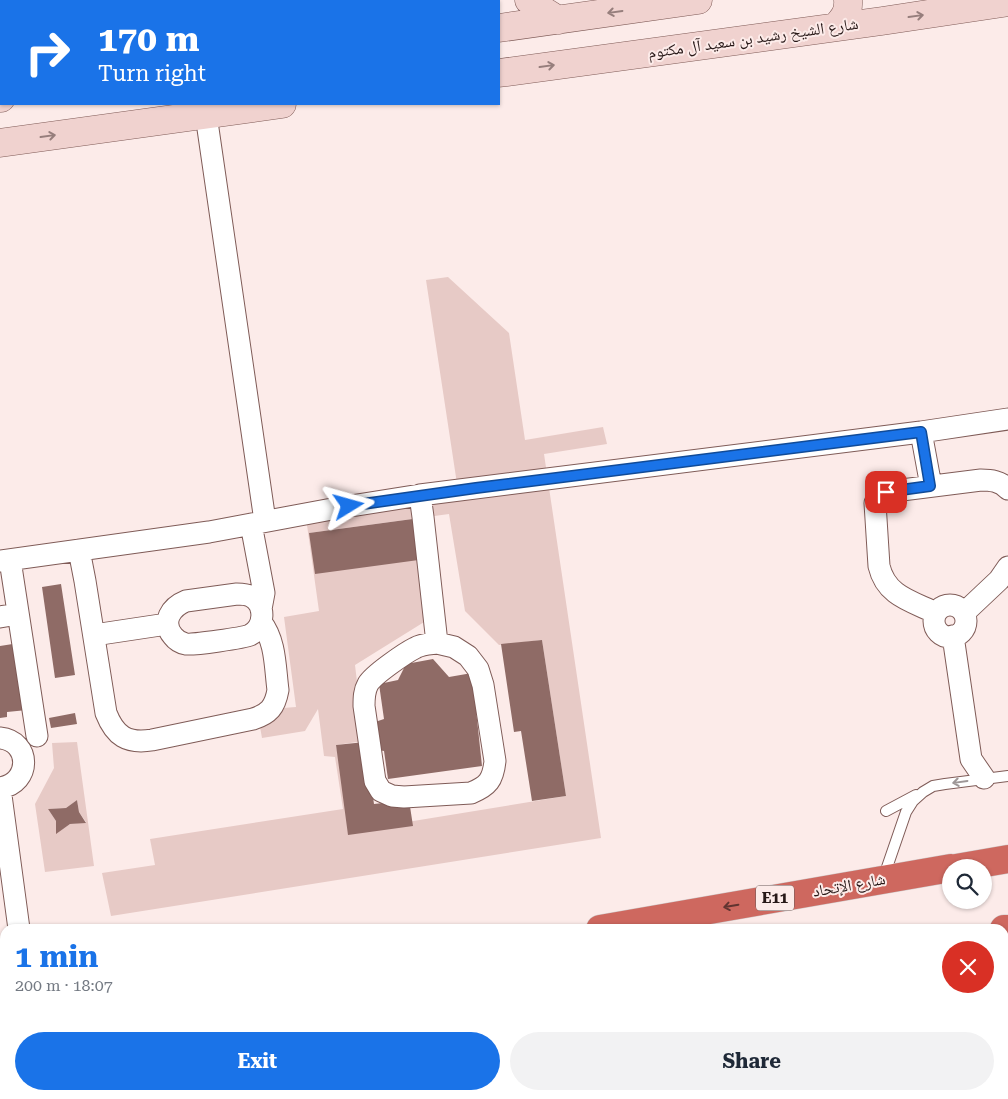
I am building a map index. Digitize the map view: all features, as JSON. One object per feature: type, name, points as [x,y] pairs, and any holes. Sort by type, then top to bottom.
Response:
[{"type":"highway","points":[[992,862],[1008,859]]},
{"type":"highway","name":"شارع الإتحاد","points":[[628,924],[942,869]]},
{"type":"street","points":[[529,0],[558,20]]},
{"type":"street","points":[[500,28],[698,0]]},
{"type":"street","points":[[836,27],[844,18],[848,8],[848,0]]},
{"type":"street","name":"شارع الشيخ رشيد بن سعيد آل مكتوم","points":[[500,73],[836,27],[874,10],[1008,2]]},
{"type":"street","points":[[0,143],[135,113],[206,114],[274,105]]},
{"type":"street","points":[[79,550],[106,713],[118,733],[128,740],[140,742],[253,719],[269,712],[277,698],[278,690],[272,644],[261,615],[257,602],[252,597],[245,594],[237,594],[186,601],[178,604],[172,610],[167,624],[171,634],[185,644],[251,635],[257,630],[261,615],[264,593],[258,522],[206,114]]},
{"type":"street","points":[[37,736],[9,616],[5,561],[209,532],[332,508],[420,495],[921,432],[1008,419]]},
{"type":"street","points":[[921,432],[930,486]]},
{"type":"street","points":[[936,613],[896,594],[885,582],[881,574],[875,511],[875,503],[879,496],[886,492],[980,480],[992,480],[1004,485],[1008,489]]},
{"type":"street","points":[[420,495],[437,643]]},
{"type":"street","points":[[964,613],[999,580],[1008,567]]},
{"type":"street","points":[[946,605],[953,605],[964,613],[966,618],[965,624],[959,634],[946,636],[935,627],[936,613],[946,605]]},
{"type":"street","points":[[94,635],[167,624]]},
{"type":"street","points":[[953,636],[971,759],[984,778]]},
{"type":"street","points":[[437,643],[454,647],[468,656],[478,669],[483,685],[495,761],[494,772],[489,782],[481,789],[471,793],[392,796],[382,791],[375,780],[364,706],[365,690],[369,682],[376,676],[415,648],[437,643]]},
{"type":"street","points":[[0,738],[11,741],[18,746],[24,763],[22,773],[17,780],[10,785],[0,788],[18,924]]},
{"type":"lane","points":[[886,811],[933,786],[1008,776]]},
{"type":"lane","points":[[883,879],[906,812],[922,792]]},
{"type":"shaded area","points":[[448,277],[509,333],[525,440],[603,427],[607,444],[544,454],[601,838],[111,916],[102,873],[155,865],[150,839],[343,809],[335,757],[324,756],[318,709],[305,731],[262,738],[257,710],[296,707],[284,617],[319,611],[306,518],[459,497],[426,280]],"holes":[[[449,514],[465,611],[499,645],[542,640],[566,796],[352,831],[336,745],[364,741],[355,665],[437,614],[426,559],[309,533]]]},
{"type":"shaded area","points":[[77,742],[94,866],[45,872],[35,804],[54,768],[52,743]],"holes":[[[77,800],[79,812],[86,822],[70,824],[56,833],[56,821],[48,809],[66,808]]]},
{"type":"building","points":[[420,518],[426,559],[315,574],[309,533]]},
{"type":"building","points":[[61,584],[75,675],[55,678],[42,587]]},
{"type":"building","points":[[542,640],[566,796],[532,801],[521,731],[514,732],[501,644]]},
{"type":"building","points":[[19,643],[27,710],[7,712],[7,717],[0,718],[0,646]]},
{"type":"building","points":[[433,659],[449,677],[472,673],[482,766],[388,779],[384,751],[377,750],[372,723],[384,719],[379,684],[398,680],[406,664]]},
{"type":"building","points":[[75,713],[77,724],[51,728],[49,718]]},
{"type":"building","points":[[365,742],[374,804],[409,800],[413,826],[348,835],[336,745]]},
{"type":"building","points":[[77,800],[79,812],[86,823],[70,824],[56,834],[56,821],[48,809],[66,808]]},
{"type":"route","points":[[349,506],[420,495],[921,432],[930,486],[886,492]]}]
